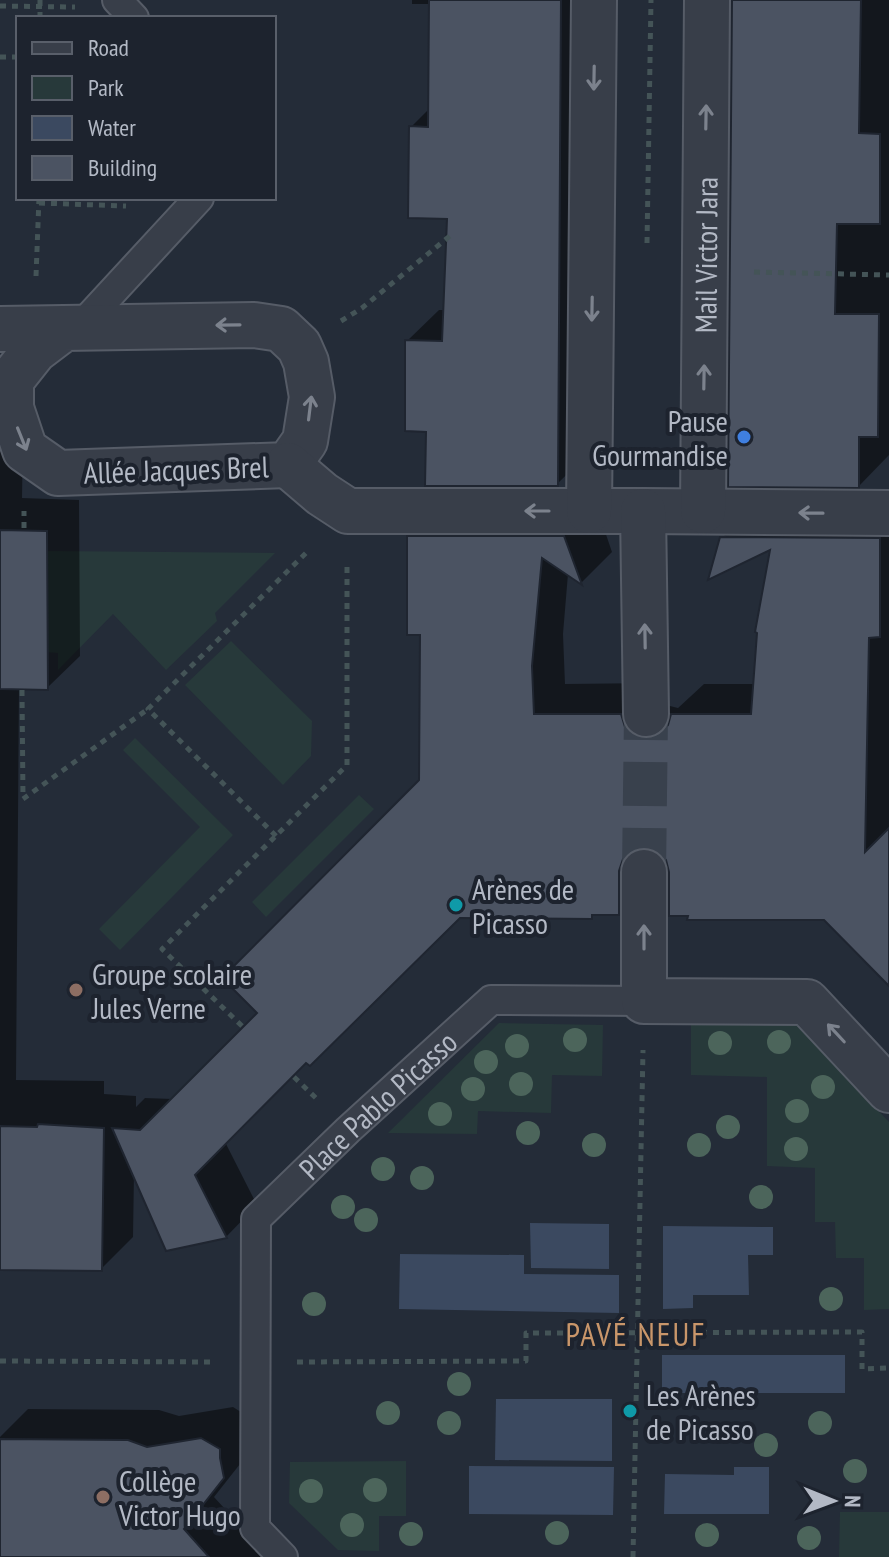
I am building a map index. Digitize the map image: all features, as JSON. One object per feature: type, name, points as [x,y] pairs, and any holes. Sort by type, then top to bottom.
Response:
[{"type":"street","points":[[589,511],[594,0]]},
{"type":"street","name":"Mail Victor Jara","points":[[703,511],[707,0]]},
{"type":"street","points":[[44,329],[254,325],[281,329],[299,346]]},
{"type":"street","name":"Allée Jacques Brel","points":[[44,329],[34,351],[11,380],[11,408],[25,450],[58,473],[288,465],[348,511]]},
{"type":"street","name":"Allée Jacques Brel","points":[[288,465],[305,441],[312,397],[306,362],[299,346]]},
{"type":"street","points":[[348,511],[889,513]]},
{"type":"street","points":[[643,511],[646,714]]},
{"type":"street","points":[[644,872],[644,1001]]},
{"type":"street","name":"Place Pablo Picasso","points":[[644,1001],[807,1002],[889,1090]]},
{"type":"lane","points":[[117,0],[132,16]]},
{"type":"lane","points":[[44,329],[197,200]]},
{"type":"lane","name":"Place Pablo Picasso","points":[[283,1557],[255,1528],[256,1219],[491,1000],[644,1001]]},
{"type":"path","points":[[0,6],[40,3],[81,7]]},
{"type":"path","points":[[44,329],[39,201],[126,206]]},
{"type":"path","points":[[299,346],[362,308],[451,235]]},
{"type":"path","points":[[705,272],[889,275]]},
{"type":"path","points":[[22,690],[23,799],[148,709],[348,511]]},
{"type":"path","points":[[242,1026],[162,949],[347,765],[348,511]]},
{"type":"path","points":[[148,709],[276,836]]},
{"type":"path","points":[[633,1557],[644,1001]]},
{"type":"path","points":[[294,1077],[315,1098]]},
{"type":"path","points":[[0,1361],[526,1361],[526,1333],[862,1332],[862,1369],[889,1368]]},
{"type":"green space","points":[[48,551],[275,553],[215,613],[217,621],[166,670],[113,614],[58,670],[58,653],[45,652]]},
{"type":"green space","points":[[231,641],[312,721],[311,756],[283,785],[185,685]]},
{"type":"green space","points":[[135,738],[233,835],[120,950],[99,929],[200,827],[123,750]]},
{"type":"green space","points":[[359,795],[374,809],[266,917],[252,902]]},
{"type":"green space","points":[[691,1016],[789,1017],[889,1122],[889,1309],[864,1310],[864,1258],[836,1258],[835,1222],[815,1222],[815,1168],[767,1166],[767,1077],[691,1075]]},
{"type":"green space","points":[[499,1023],[603,1025],[602,1076],[552,1075],[551,1113],[478,1111],[477,1134],[388,1133]]},
{"type":"green space","points":[[406,1461],[406,1516],[379,1516],[379,1551],[338,1550],[289,1503],[290,1462]]},
{"type":"green space","points":[[840,1512],[889,1512],[889,1557],[839,1557]]},
{"type":"water","points":[[530,1223],[609,1224],[609,1269],[531,1268]]},
{"type":"water","points":[[663,1226],[773,1227],[773,1255],[748,1255],[749,1295],[693,1295],[693,1308],[663,1309]]},
{"type":"water","points":[[400,1254],[524,1255],[524,1274],[619,1275],[619,1313],[399,1309]]},
{"type":"water","points":[[662,1355],[845,1355],[845,1393],[662,1393]]},
{"type":"water","points":[[496,1399],[612,1399],[612,1461],[495,1460]]},
{"type":"water","points":[[469,1466],[614,1467],[613,1515],[469,1514]]},
{"type":"water","points":[[734,1467],[769,1467],[769,1514],[664,1514],[665,1474],[734,1475]]},
{"type":"building","points":[[429,0],[561,0],[558,486],[425,486],[426,432],[405,431],[405,340],[442,341],[447,219],[408,218],[409,126],[428,127]]},
{"type":"building","points":[[732,0],[861,0],[859,133],[880,134],[880,224],[837,224],[835,314],[879,314],[878,437],[859,437],[859,488],[728,487]]},
{"type":"building","points":[[0,530],[47,531],[48,690],[0,689]]},
{"type":"building","name":"Arènes de Picasso","points":[[407,536],[564,536],[582,585],[542,558],[532,666],[534,714],[621,714],[625,727],[635,736],[646,739],[659,735],[668,725],[671,714],[751,714],[755,632],[770,550],[708,580],[720,537],[880,538],[880,637],[869,638],[865,852],[889,828],[889,986],[824,920],[687,920],[688,916],[669,916],[666,860],[656,850],[645,847],[632,850],[623,859],[619,871],[619,915],[592,915],[592,919],[460,918],[310,1066],[306,1063],[195,1175],[227,1238],[166,1251],[112,1128],[140,1130],[257,1013],[222,978],[419,780],[420,635],[407,635]]},
{"type":"building","points":[[38,1124],[104,1128],[102,1271],[0,1270],[0,1126],[37,1127]]},
{"type":"building","name":"Collège Victor Hugo","points":[[201,1438],[220,1449],[224,1478],[184,1529],[209,1557],[0,1557],[0,1439],[128,1440],[147,1447]]},
{"type":"tunnel","points":[[644,872],[646,714]]},
{"type":"place","name":"Pause Gourmandise","points":[[744,437]]},
{"type":"place","name":"Arènes de Picasso","points":[[456,905]]},
{"type":"place","name":"Groupe scolaire Jules Verne","points":[[76,990]]},
{"type":"place","name":"Les Arènes de Picasso","points":[[630,1411]]},
{"type":"place","name":"Collège Victor Hugo","points":[[103,1497]]},
{"type":"district","name":"PAVÉ NEUF","points":[[636,1334]]}]
